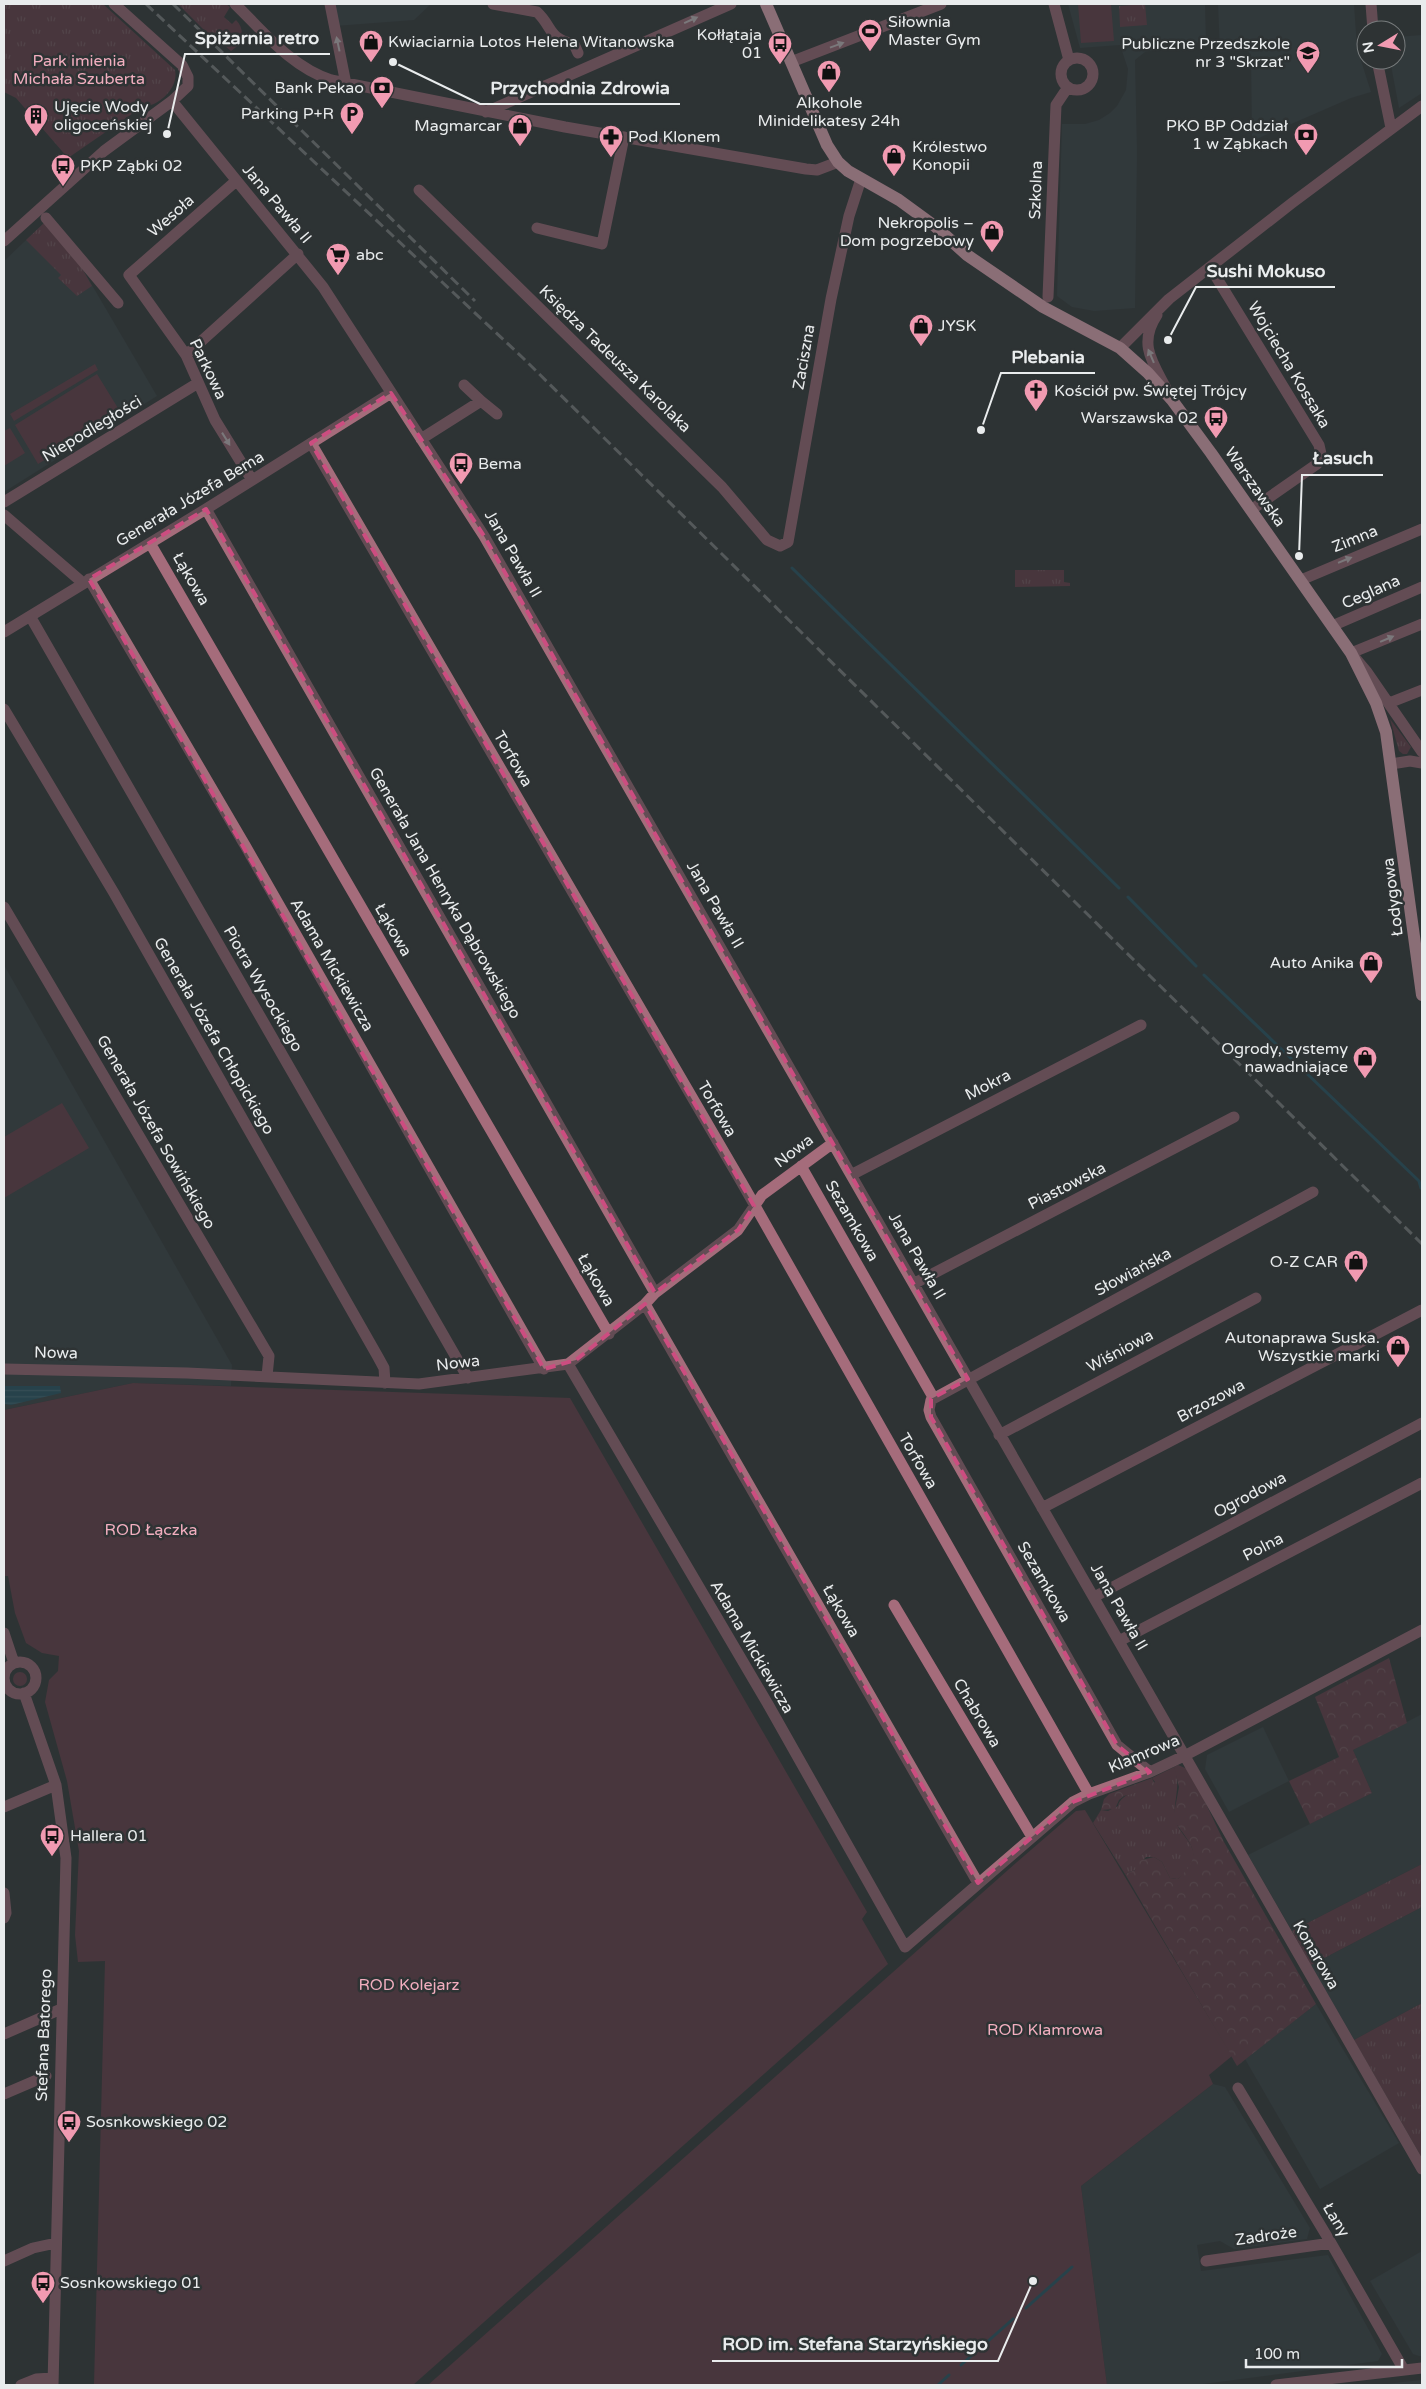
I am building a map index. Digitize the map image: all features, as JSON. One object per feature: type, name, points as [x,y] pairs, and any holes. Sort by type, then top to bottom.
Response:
[{"type":"main road","points":[[766,4],[827,144],[838,162]]},
{"type":"main road","name":"Warszawska","points":[[838,162],[860,179],[898,200],[936,227],[967,255],[1043,307],[1120,348],[1148,372],[1172,400],[1351,653]]},
{"type":"main road","name":"Łodygowa","points":[[1351,653],[1376,703],[1386,732],[1422,994]]},
{"type":"street","points":[[4,241],[104,151],[186,89],[189,82],[182,65],[114,4]]},
{"type":"street","points":[[235,4],[277,47],[292,59],[322,77],[346,84],[486,112],[806,169],[817,170],[838,162]]},
{"type":"street","points":[[330,4],[346,84]]},
{"type":"street","points":[[493,4],[537,12],[553,36],[564,42],[574,44],[578,53]]},
{"type":"street","points":[[486,112],[731,4]]},
{"type":"street","points":[[791,62],[941,4]]},
{"type":"street","points":[[1054,4],[1069,60]]},
{"type":"street","points":[[1371,4],[1372,20]]},
{"type":"street","points":[[1082,59],[1090,64],[1093,72],[1091,81],[1085,88],[1076,90],[1068,87],[1061,75],[1063,66],[1069,60],[1082,59]]},
{"type":"street","points":[[1379,70],[1391,128]]},
{"type":"street","name":"Szkolna","points":[[1048,297],[1056,105],[1068,87]]},
{"type":"street","name":"Jana Pawła II","points":[[172,101],[323,287],[484,536],[914,1283],[999,1435],[1186,1755]]},
{"type":"street","points":[[1120,348],[1169,299],[1422,106]]},
{"type":"street","points":[[538,228],[602,244],[624,137]]},
{"type":"street","name":"Zaciszna","points":[[788,542],[831,299],[860,179]]},
{"type":"street","name":"Wesoła","points":[[129,275],[236,180]]},
{"type":"street","name":"Księdza Tadeusza Karolaka","points":[[419,190],[722,487],[767,540],[780,546],[788,542]]},
{"type":"street","points":[[46,218],[118,303]]},
{"type":"street","points":[[186,355],[298,254]]},
{"type":"street","name":"Wojciecha Kossaka","points":[[1210,267],[1319,445],[1321,454],[1317,464],[1251,510]]},
{"type":"street","name":"Parkowa","points":[[129,275],[186,355],[215,420],[252,480]]},
{"type":"street","points":[[1169,299],[1150,327],[1147,343],[1150,358],[1172,400]]},
{"type":"street","name":"Niepodległości","points":[[4,502],[198,383]]},
{"type":"street","points":[[464,385],[497,414]]},
{"type":"street","name":"Generała Józefa Bema","points":[[4,632],[391,393]]},
{"type":"street","points":[[421,439],[481,401]]},
{"type":"street","name":"Torfowa","points":[[311,443],[754,1206],[1089,1794]]},
{"type":"street","name":"Generała Jana Henryka Dąbrowskiego","points":[[206,509],[655,1293]]},
{"type":"street","name":"Adama Mickiewicza","points":[[4,515],[86,581],[246,847],[544,1369]]},
{"type":"street","name":"Zimna","points":[[1301,580],[1422,529]]},
{"type":"street","name":"Łąkowa","points":[[150,542],[608,1334]]},
{"type":"street","name":"Ceglana","points":[[1332,626],[1422,587]]},
{"type":"street","name":"Piotra Wysockiego","points":[[30,616],[468,1378]]},
{"type":"street","points":[[1351,653],[1422,624]]},
{"type":"street","name":"Warszawska","points":[[1351,653],[1389,703],[1422,752]]},
{"type":"street","points":[[1389,703],[1422,690]]},
{"type":"street","name":"Generała Józefa Chłopickiego","points":[[4,709],[114,893],[378,1357],[384,1368],[384,1383]]},
{"type":"street","points":[[1391,764],[1410,761],[1422,763]]},
{"type":"street","name":"Generała Józefa Sowińskiego","points":[[4,909],[267,1354],[270,1361],[267,1376]]},
{"type":"street","name":"Mokra","points":[[851,1174],[1141,1025]]},
{"type":"street","name":"Piastowska","points":[[914,1283],[1234,1118]]},
{"type":"street","name":"Nowa","points":[[4,1369],[267,1376],[419,1384],[544,1369],[568,1364],[645,1304],[655,1293],[738,1230],[762,1195],[833,1143]]},
{"type":"street","name":"Sezamkowa","points":[[801,1166],[933,1398],[929,1405],[931,1417],[1117,1745],[1150,1772]]},
{"type":"street","name":"Słowiańska","points":[[968,1378],[1313,1192]]},
{"type":"street","name":"Wiśniowa","points":[[999,1435],[1256,1298]]},
{"type":"street","name":"Łąkowa","points":[[645,1304],[978,1883]]},
{"type":"street","name":"Brzozowa","points":[[1042,1508],[1422,1310]]},
{"type":"street","name":"Adama Mickiewicza","points":[[568,1364],[769,1706],[905,1947]]},
{"type":"street","points":[[933,1398],[968,1378]]},
{"type":"street","name":"Ogrodowa","points":[[1094,1597],[1422,1423]]},
{"type":"street","name":"Polna","points":[[1119,1641],[1422,1482]]},
{"type":"street","name":"Chabrowa","points":[[894,1605],[1032,1837]]},
{"type":"street","name":"Klamrowa","points":[[905,1947],[1073,1802],[1089,1794],[1150,1772],[1186,1755],[1422,1630]]},
{"type":"street","points":[[4,1633],[14,1663]]},
{"type":"street","points":[[14,1663],[29,1665],[36,1675],[33,1686],[24,1693],[13,1692],[4,1683],[6,1671],[14,1663]]},
{"type":"street","name":"Stefana Batorego","points":[[24,1693],[56,1785],[64,1830],[66,1876],[61,2009],[53,2382]]},
{"type":"street","name":"Konarowa","points":[[1186,1755],[1270,1908],[1422,2169]]},
{"type":"street","points":[[4,1807],[56,1785]]},
{"type":"street","points":[[4,1893],[6,1913],[4,1918]]},
{"type":"street","points":[[4,2034],[61,2009]]},
{"type":"street","points":[[4,2094],[46,2076]]},
{"type":"street","name":"Łany","points":[[1238,2088],[1331,2243],[1404,2370]]},
{"type":"street","points":[[4,2261],[33,2248],[56,2243]]},
{"type":"street","name":"Zadroże","points":[[1206,2261],[1331,2243]]},
{"type":"street","points":[[1276,2385],[1422,2368]]},
{"type":"street","points":[[21,2385],[36,2379],[53,2382]]},
{"type":"highlighted area","points":[[391,393],[484,536],[968,1379],[931,1399],[931,1417],[1117,1745],[1150,1772],[1073,1802],[978,1883],[645,1304],[576,1360],[544,1369],[89,579],[206,509],[655,1293],[738,1230],[754,1206],[311,443]]},
{"type":"shaded area","points":[[331,4],[431,4],[414,20],[335,26]]},
{"type":"shaded area","points":[[1068,4],[1205,4],[1206,41],[1145,52],[1135,60],[1137,152],[1135,308],[1094,311],[1072,307],[1057,296],[1062,124],[1085,124],[1099,120],[1110,113],[1117,106],[1126,90],[1128,69],[1120,45],[1080,48]]},
{"type":"shaded area","name":"Publiczne Przedszkole nr 3 \"Skrzat\"","points":[[1218,4],[1354,4],[1356,70],[1364,70],[1371,92],[1351,98],[1252,141],[1251,55],[1246,49],[1220,52]]},
{"type":"shaded area","points":[[1422,35],[1422,93],[1399,108],[1392,70],[1406,70],[1406,36]]},
{"type":"shaded area","points":[[44,223],[79,263],[157,396],[4,492],[4,261]]},
{"type":"shaded area","points":[[4,965],[232,1365],[231,1386],[133,1383],[4,1410]]},
{"type":"shaded area","points":[[1422,1714],[1422,1864],[1292,1931],[1248,1855],[1372,1793],[1353,1750]]},
{"type":"shaded area","points":[[1263,1727],[1289,1781],[1229,1812],[1205,1769],[1207,1755]]},
{"type":"shaded area","points":[[1422,1907],[1422,2003],[1354,2040],[1311,1965]]},
{"type":"shaded area","points":[[1316,2004],[1399,2143],[1320,2189],[1245,2059]]},
{"type":"shaded area","points":[[1213,2084],[1225,2087],[1310,2228],[1307,2239],[1234,2249],[1220,2241],[1197,2245],[1201,2271],[1328,2255],[1382,2354],[1378,2361],[1196,2385],[1107,2385],[1081,2186]]},
{"type":"shaded area","points":[[1422,2251],[1422,2356],[1419,2356],[1413,2354],[1370,2281]]},
{"type":"shaded area","points":[[1422,2380],[1422,2385],[1380,2385],[1402,2382]]},
{"type":"green space","name":"Park imienia Michała Szuberta","points":[[4,4],[103,4],[175,70],[174,83],[161,100],[142,107],[68,158],[16,98],[4,92]]},
{"type":"green space","points":[[178,4],[226,4],[230,7],[224,17],[232,24],[236,20],[241,28],[240,44],[231,51],[218,40],[216,42]]},
{"type":"green space","points":[[1078,4],[1111,4],[1114,41],[1081,43]]},
{"type":"green space","points":[[1145,4],[1147,25],[1120,27],[1119,6]]},
{"type":"green space","points":[[44,223],[79,263],[92,286],[77,296],[58,278],[61,275],[26,240]]},
{"type":"green space","points":[[95,364],[98,370],[14,421],[10,414]]},
{"type":"green space","points":[[97,374],[121,413],[38,464],[15,425]]},
{"type":"green space","points":[[10,428],[25,453],[4,466],[4,431]]},
{"type":"green space","points":[[1015,570],[1064,570],[1064,582],[1070,583],[1070,586],[1015,587]]},
{"type":"green space","points":[[1390,719],[1411,747],[1407,754],[1399,751]]},
{"type":"green space","points":[[62,1103],[89,1148],[4,1198],[4,1137]]},
{"type":"green space","name":"ROD Kolejarz","points":[[133,1383],[570,1398],[867,1912],[862,1919],[888,1964],[413,2385],[94,2385],[105,1961],[78,1962],[75,1935],[79,1851],[67,1781],[45,1702],[49,1680],[58,1671],[59,1656],[42,1653],[26,1643],[15,1613],[8,1576],[5,1576],[4,1573],[4,1410]]},
{"type":"green space","points":[[1389,1658],[1407,1723],[1353,1750],[1372,1793],[1310,1824],[1289,1781],[1339,1757],[1315,1697]]},
{"type":"green space","points":[[20,1672],[25,1674],[27,1679],[25,1684],[20,1686],[15,1684],[13,1679],[15,1674]]},
{"type":"green space","points":[[1178,1765],[1190,1770],[1224,1842],[1316,2004],[1237,2066],[1125,1874],[1135,1870],[1138,1861],[1154,1857],[1162,1862],[1170,1878],[1178,1879],[1187,1870],[1191,1862],[1192,1849],[1173,1819],[1179,1787],[1174,1767]]},
{"type":"green space","points":[[1174,1767],[1177,1782],[1175,1817],[1179,1828],[1194,1853],[1192,1865],[1178,1879],[1170,1878],[1162,1862],[1154,1857],[1146,1857],[1135,1870],[1125,1874],[1093,1823],[1101,1810],[1108,1811],[1118,1806],[1123,1798],[1155,1782],[1152,1778]]},
{"type":"green space","points":[[1152,1778],[1155,1785],[1153,1788],[1124,1796],[1119,1800],[1115,1809],[1101,1810],[1104,1799],[1109,1794]]},
{"type":"green space","name":"ROD Klamrowa","points":[[1085,1810],[1232,2056],[1209,2075],[1213,2084],[1081,2186],[1107,2385],[428,2385],[1017,1862],[1076,1811]]},
{"type":"green space","points":[[1422,1864],[1422,1907],[1311,1965],[1292,1931]]},
{"type":"green space","points":[[1422,2003],[1422,2158],[1354,2040]]},
{"type":"water","points":[[4,1386],[60,1386],[61,1393],[11,1405],[4,1404]]},
{"type":"waterway","points":[[792,568],[1119,888]]},
{"type":"waterway","points":[[1128,897],[1196,966]]},
{"type":"waterway","points":[[1204,975],[1419,1181],[1421,1188]]},
{"type":"waterway","points":[[1026,2308],[1072,2267]]},
{"type":"waterway","points":[[961,2365],[1013,2319]]},
{"type":"waterway","points":[[938,2385],[949,2375]]},
{"type":"railway","points":[[146,4],[523,358],[1422,1244]]},
{"type":"railway","points":[[173,4],[475,301]]},
{"type":"place","name":"Siłownia Master Gym","points":[[870,52]]},
{"type":"place","name":"Przychodnia Zdrowia","points":[[393,62]]},
{"type":"place","name":"Kwiaciarnia Lotos Helena Witanowska","points":[[371,63]]},
{"type":"place","name":"Kołłątaja 01","points":[[780,65]]},
{"type":"place","name":"Publiczne Przedszkole nr 3 \"Skrzat\"","points":[[1308,74]]},
{"type":"place","name":"Alkohole Minidelikatesy 24h","points":[[829,93]]},
{"type":"place","name":"Bank Pekao","points":[[382,109]]},
{"type":"place","name":"Spiżarnia retro","points":[[167,134]]},
{"type":"place","name":"Parking P+R","points":[[352,135]]},
{"type":"place","name":"Ujęcie Wody oligoceńskiej","points":[[36,137]]},
{"type":"place","name":"Magmarcar","points":[[520,147]]},
{"type":"place","name":"PKO BP Oddział 1 w Ząbkach","points":[[1306,156]]},
{"type":"place","name":"Pod Klonem","points":[[611,158]]},
{"type":"place","name":"Królestwo Konopii","points":[[894,177]]},
{"type":"place","name":"PKP Ząbki 02","points":[[63,187]]},
{"type":"place","name":"Nekropolis – Dom pogrzebowy","points":[[992,253]]},
{"type":"place","name":"abc","points":[[338,276]]},
{"type":"place","name":"Sushi Mokuso","points":[[1168,340]]},
{"type":"place","name":"JYSK","points":[[921,347]]},
{"type":"place","name":"Kościół pw. Świętej Trójcy","points":[[1036,412]]},
{"type":"place","name":"Plebania","points":[[981,430]]},
{"type":"place","name":"Warszawska 02","points":[[1216,439]]},
{"type":"place","name":"Bema","points":[[461,485]]},
{"type":"place","name":"Łasuch","points":[[1299,556]]},
{"type":"place","name":"Auto Anika","points":[[1371,984]]},
{"type":"place","name":"Ogrody, systemy nawadniające","points":[[1365,1079]]},
{"type":"place","name":"O-Z CAR","points":[[1356,1283]]},
{"type":"place","name":"Autonaprawa Suska. Wszystkie marki","points":[[1398,1368]]},
{"type":"place","name":"Hallera 01","points":[[52,1857]]},
{"type":"place","name":"Sosnkowskiego 02","points":[[69,2143]]},
{"type":"place","name":"ROD im. Stefana Starzyńskiego","points":[[1033,2281]]},
{"type":"place","name":"Sosnkowskiego 01","points":[[43,2304]]},
{"type":"park label","name":"ROD Łączka","points":[[151,1530]]}]
